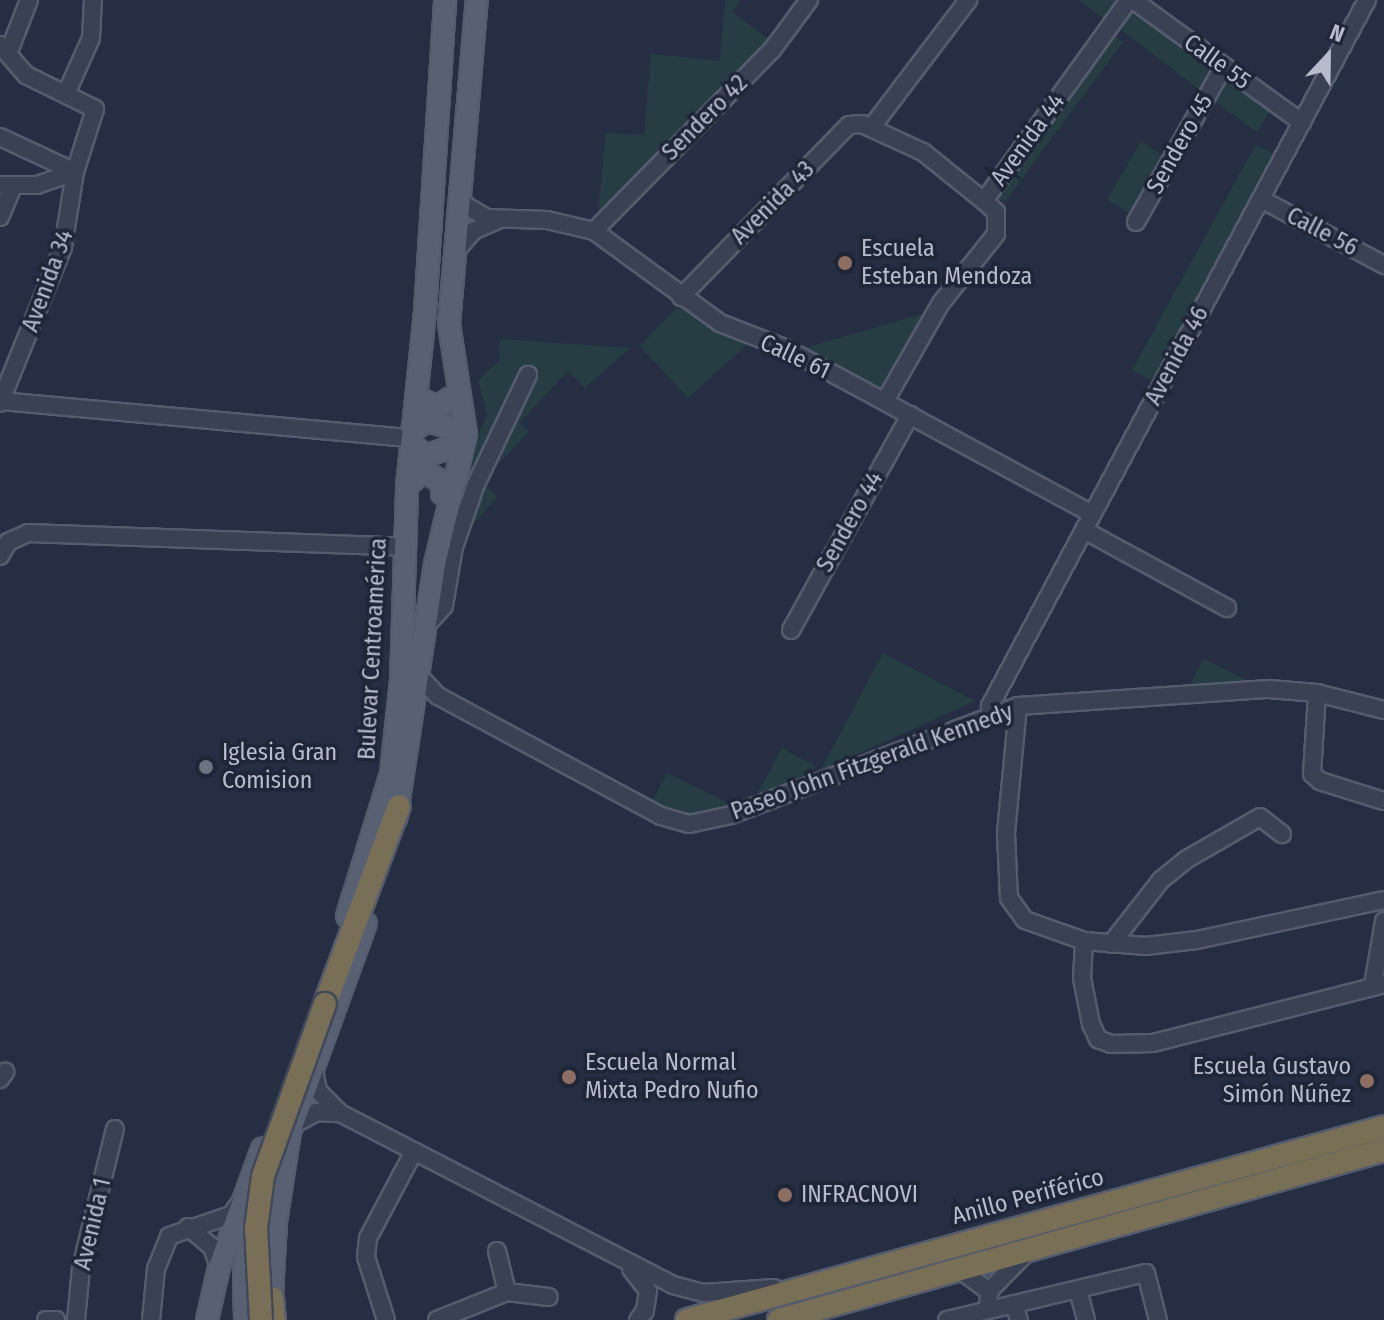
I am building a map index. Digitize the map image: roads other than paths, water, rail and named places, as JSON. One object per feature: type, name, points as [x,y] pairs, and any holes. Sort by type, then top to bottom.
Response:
[{"type":"highway","points":[[261,1320],[256,1228],[263,1176],[399,806]]},
{"type":"highway","name":"Anillo Periférico","points":[[687,1320],[804,1285],[1384,1127]]},
{"type":"highway","name":"Anillo Periférico","points":[[779,1320],[1384,1150]]},
{"type":"main road","name":"Bulevar Centroamérica","points":[[207,1320],[219,1267],[376,832],[391,774],[407,486],[445,0]]},
{"type":"main road","name":"Bulevar Centroamérica","points":[[272,1313],[276,1222],[292,1129],[391,848],[418,689],[425,627],[466,434],[449,324],[477,0]]},
{"type":"main road","points":[[418,689],[419,615],[453,438],[445,350],[449,324]]},
{"type":"main road","points":[[416,397],[429,407],[451,398]]},
{"type":"main road","points":[[428,421],[453,438],[426,456],[411,437],[428,421]]},
{"type":"main road","points":[[407,486],[423,471],[442,482],[442,494]]},
{"type":"main road","points":[[245,1320],[249,1232],[292,1129]]},
{"type":"street","points":[[29,0],[4,50],[26,75],[66,94],[91,38],[93,0]]},
{"type":"street","name":"Sendero 42","points":[[594,231],[772,50],[809,0]]},
{"type":"street","points":[[968,0],[871,128],[923,152],[984,201]]},
{"type":"street","name":"Calle 55","points":[[1131,0],[1302,123]]},
{"type":"street","name":"Avenida 44","points":[[885,401],[941,303],[996,234],[996,212],[984,201],[1131,0]]},
{"type":"street","name":"Avenida 46","points":[[990,714],[990,706],[1367,0]]},
{"type":"street","name":"Sendero 45","points":[[1136,222],[1224,66]]},
{"type":"street","name":"Avenida 34","points":[[1,402],[63,247],[75,172],[95,109],[66,94]]},
{"type":"street","name":"Avenida 43","points":[[681,297],[849,125],[871,128]]},
{"type":"street","points":[[0,137],[75,172]]},
{"type":"street","points":[[0,217],[6,187],[75,172]]},
{"type":"street","name":"Calle 61","points":[[460,194],[475,213],[500,219],[556,221],[594,231],[720,323],[787,349],[1092,514]]},
{"type":"street","name":"Calle 56","points":[[1261,199],[1384,265]]},
{"type":"street","points":[[455,252],[473,231],[500,219]]},
{"type":"street","points":[[425,627],[444,606],[454,547],[476,484],[528,375]]},
{"type":"street","points":[[1,402],[411,437]]},
{"type":"street","name":"Sendero 44","points":[[791,630],[910,415]]},
{"type":"street","points":[[1084,530],[1227,608]]},
{"type":"street","points":[[0,556],[8,542],[28,533],[406,547]]},
{"type":"street","points":[[418,689],[438,696]]},
{"type":"street","name":"Paseo John Fitzgerald Kennedy","points":[[418,689],[438,696],[661,816],[689,824],[731,815],[990,714],[1018,706],[1269,689],[1317,693],[1384,710]]},
{"type":"street","points":[[1317,693],[1312,774],[1320,781],[1384,801]]},
{"type":"street","points":[[1018,706],[1006,833],[1009,898],[1025,920],[1084,941],[1111,944],[1197,940],[1384,900]]},
{"type":"street","points":[[1111,944],[1161,880],[1187,859],[1260,817],[1282,834]]},
{"type":"street","points":[[1084,941],[1082,978],[1091,1024],[1098,1039],[1111,1044],[1153,1043],[1379,985],[1384,921]]},
{"type":"street","points":[[314,1070],[318,1091],[340,1113],[625,1262],[703,1293],[804,1285]]},
{"type":"street","points":[[292,1129],[316,1112],[340,1113]]},
{"type":"street","name":"Avenida 1","points":[[76,1320],[81,1268],[115,1129]]},
{"type":"street","points":[[386,1320],[366,1257],[368,1238],[414,1151]]},
{"type":"street","points":[[151,1320],[156,1269],[164,1244],[188,1227],[231,1215],[243,1198]]},
{"type":"street","points":[[188,1227],[212,1247],[219,1267]]},
{"type":"street","points":[[988,1310],[989,1291],[1029,1250]]},
{"type":"street","points":[[497,1251],[507,1292]]},
{"type":"street","points":[[625,1262],[648,1291],[645,1311],[638,1320]]},
{"type":"street","points":[[960,1270],[989,1291]]},
{"type":"street","points":[[951,1319],[988,1310],[1016,1312],[1078,1290],[1146,1273],[1158,1320]]},
{"type":"street","points":[[1078,1290],[1086,1320]]},
{"type":"street","points":[[437,1320],[507,1292],[549,1297]]},
{"type":"street","points":[[46,1320],[56,1320]]},
{"type":"place","name":"Escuela Esteban Mendoza","points":[[845,263]]},
{"type":"place","name":"Iglesia Gran Comision","points":[[206,767]]},
{"type":"place","name":"Escuela Normal Mixta Pedro Nufio","points":[[569,1077]]},
{"type":"place","name":"Escuela Gustavo Simón Núñez","points":[[1367,1081]]},
{"type":"place","name":"INFRACNOVI","points":[[785,1195]]}]
